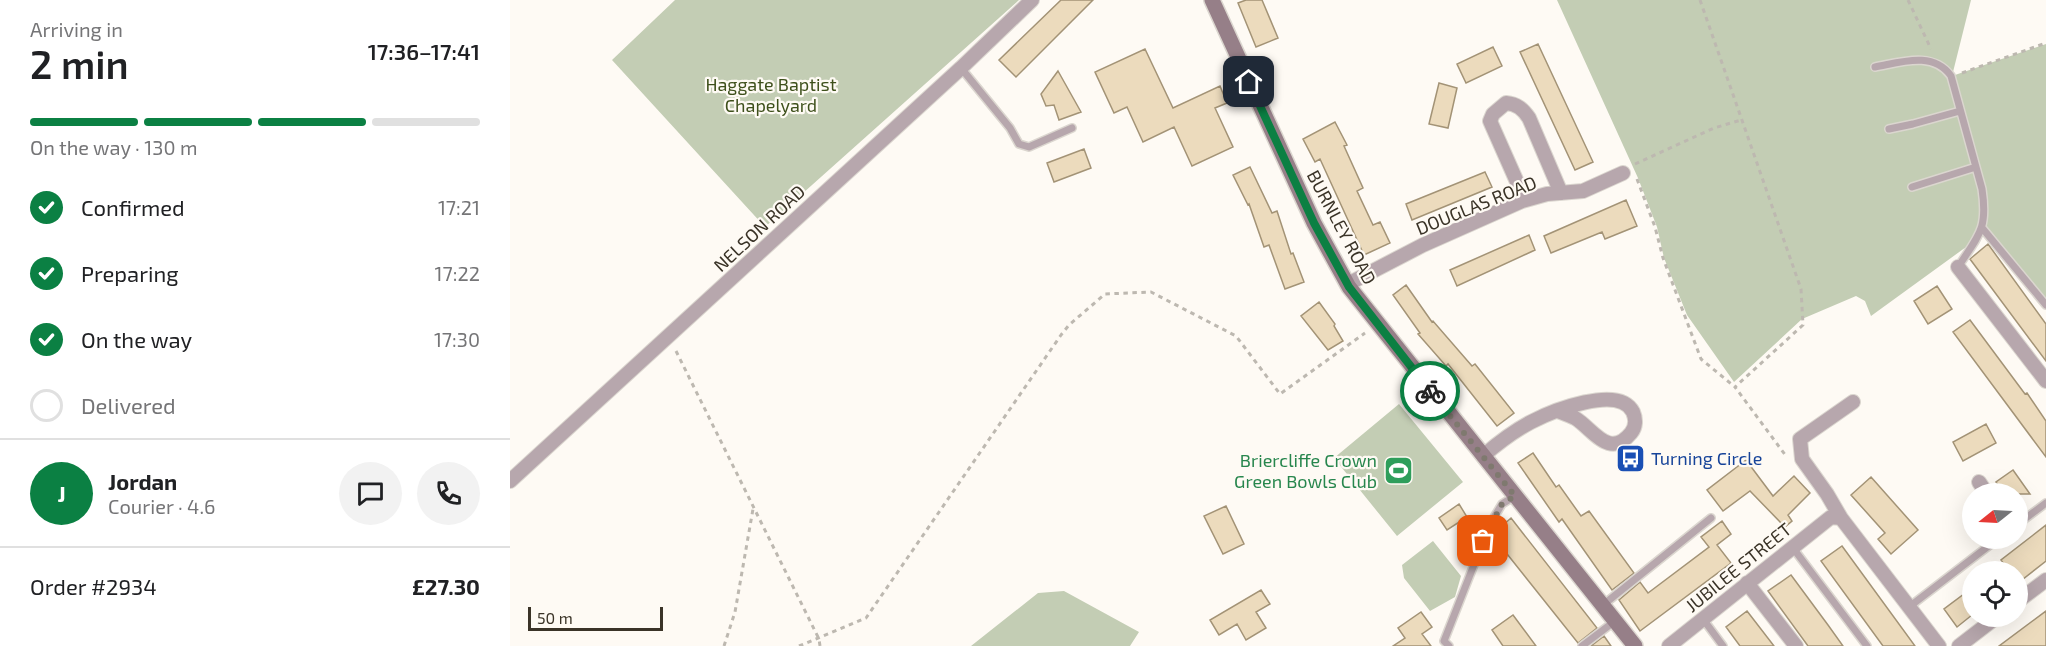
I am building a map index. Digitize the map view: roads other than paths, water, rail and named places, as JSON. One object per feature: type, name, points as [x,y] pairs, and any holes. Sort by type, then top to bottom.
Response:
[{"type":"street","name":"NELSON ROAD","points":[[511,479],[962,68],[1032,0]]},
{"type":"street","name":"BURNLEY ROAD","points":[[1212,0],[1314,223],[1347,284],[1635,646]]},
{"type":"street","points":[[1525,200],[1490,121],[1493,114],[1506,103],[1523,110],[1529,118],[1562,193]]},
{"type":"street","name":"DOUGLAS ROAD","points":[[1347,284],[1423,245],[1525,200],[1547,194],[1583,191],[1625,172]]},
{"type":"street","points":[[1958,267],[2046,381]]},
{"type":"street","points":[[1483,456],[1512,433],[1534,420],[1558,411],[1594,400],[1623,401],[1632,410],[1636,423],[1633,431],[1624,441],[1613,444],[1601,440],[1576,419],[1558,411]]},
{"type":"street","points":[[1852,402],[1800,439],[1802,459],[1827,494],[1836,518],[1939,646]]},
{"type":"street","name":"JUBILEE STREET","points":[[1669,646],[1792,547],[1836,518]]},
{"type":"street","points":[[2028,594],[2046,580]]},
{"type":"street","points":[[1747,583],[1796,646]]},
{"type":"street","points":[[1959,646],[1984,627]]},
{"type":"lane","points":[[1875,67],[1912,60],[1928,60],[1944,66],[1952,76],[1985,207],[1983,229],[1958,267]]},
{"type":"lane","points":[[962,68],[1010,128],[1019,144],[1029,147],[1072,128]]},
{"type":"lane","points":[[1888,129],[1960,111]]},
{"type":"lane","points":[[1912,187],[1976,167]]},
{"type":"lane","points":[[1983,229],[2046,305]]},
{"type":"lane","points":[[1449,646],[1444,641],[1490,524],[1502,504],[1515,496]]},
{"type":"lane","points":[[2028,516],[2046,502]]},
{"type":"lane","points":[[1603,605],[1711,518]]},
{"type":"lane","points":[[1792,547],[1867,646]]},
{"type":"lane","points":[[1909,607],[1985,549]]},
{"type":"lane","points":[[1703,619],[1723,646]]},
{"type":"lane","points":[[1582,646],[1615,621]]},
{"type":"place","name":"Turning Circle","points":[[1630,458]]},
{"type":"place","name":"Briercliffe Crown Green Bowls Club","points":[[1398,470]]},
{"type":"park label","name":"Haggate Baptist Chapelyard","points":[[771,94]]}]
